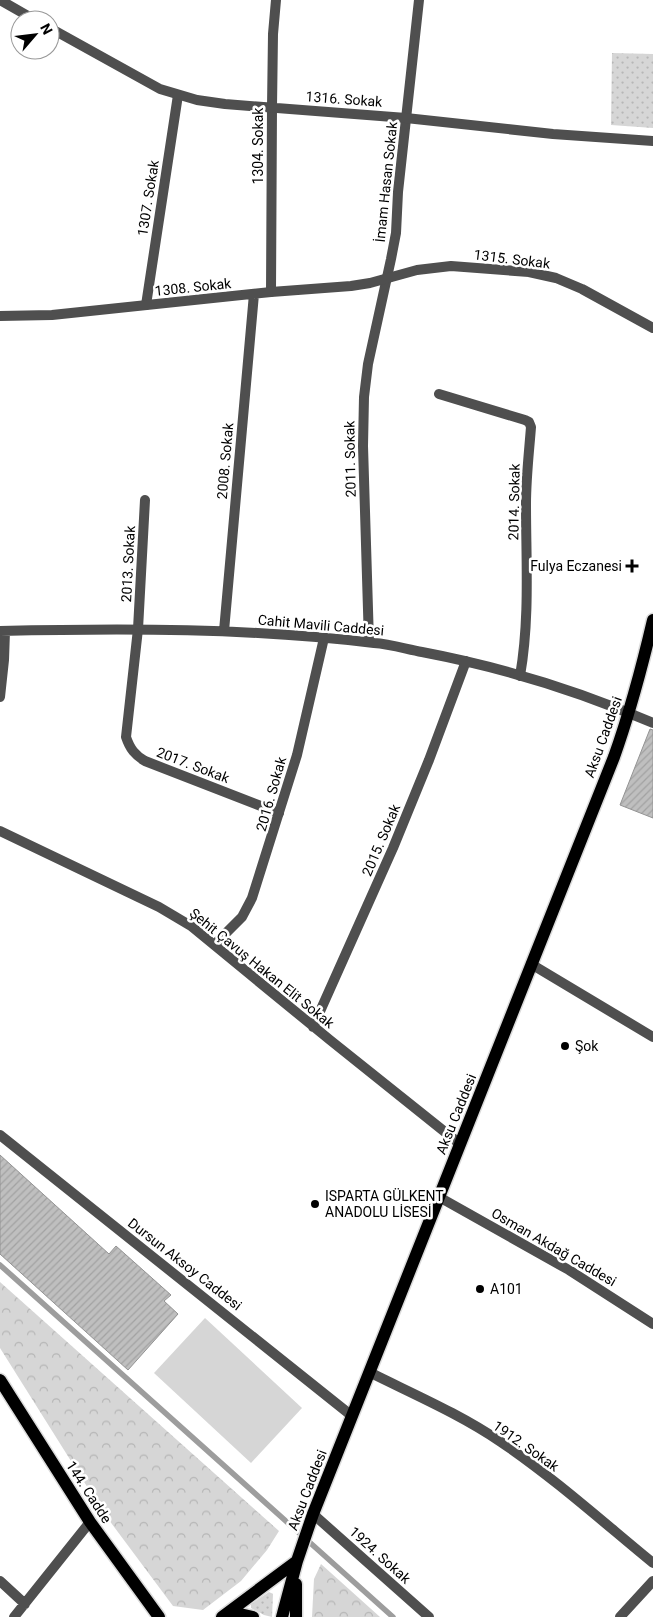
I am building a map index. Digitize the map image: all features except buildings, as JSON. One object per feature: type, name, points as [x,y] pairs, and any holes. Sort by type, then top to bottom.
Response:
[{"type":"main road","name":"Aksu Caddesi","points":[[282,1617],[296,1561],[313,1514],[610,766],[629,713],[653,620]]},
{"type":"main road","name":"144. Cadde","points":[[0,1380],[90,1522],[159,1617]]},
{"type":"main road","points":[[224,1617],[296,1561]]},
{"type":"main road","points":[[296,1561],[296,1617]]},
{"type":"main road","points":[[224,1617],[240,1614],[253,1617]]},
{"type":"street","points":[[0,0],[18,10]]},
{"type":"street","name":"1304. Sokak","points":[[271,292],[273,34],[276,0]]},
{"type":"street","name":"İmam Hasan Sokak","points":[[387,277],[396,233],[398,192],[418,0]]},
{"type":"street","name":"1316. Sokak","points":[[60,34],[144,81],[178,95],[225,104],[406,118],[553,134],[653,141]]},
{"type":"street","name":"1307. Sokak","points":[[146,305],[178,95]]},
{"type":"street","name":"1315. Sokak","points":[[387,277],[434,267],[451,266],[545,275],[582,289],[653,328]]},
{"type":"street","name":"1308. Sokak","points":[[0,316],[52,315],[271,292],[351,286],[370,283],[387,277]]},
{"type":"street","name":"2011. Sokak","points":[[369,642],[363,446],[364,397],[368,364],[387,277]]},
{"type":"street","name":"2008. Sokak","points":[[224,631],[254,294]]},
{"type":"street","name":"2014. Sokak","points":[[439,394],[525,420],[529,422],[531,427],[527,479],[527,613],[525,645],[520,676]]},
{"type":"street","name":"2013. Sokak","points":[[138,629],[145,500]]},
{"type":"street","name":"Cahit Mavili Caddesi","points":[[3,631],[138,629],[224,631],[369,642],[466,661],[520,676],[561,688],[653,723]]},
{"type":"street","name":"2017. Sokak","points":[[138,629],[126,737],[132,750],[145,762],[279,813]]},
{"type":"street","points":[[0,697],[4,660],[3,631]]},
{"type":"street","name":"2016. Sokak","points":[[215,944],[242,917],[250,905],[297,755],[324,638]]},
{"type":"street","name":"2015. Sokak","points":[[313,1027],[393,848],[429,760],[466,661]]},
{"type":"street","name":"Şehit Çavuş Hakan Elit Sokak","points":[[0,831],[160,907],[191,926],[313,1027],[460,1144]]},
{"type":"street","points":[[531,964],[653,1037]]},
{"type":"street","name":"Dursun Aksoy Caddesi","points":[[0,1134],[352,1416]]},
{"type":"street","name":"Osman Akdağ Caddesi","points":[[439,1197],[569,1270],[653,1324]]},
{"type":"street","name":"1912. Sokak","points":[[369,1372],[464,1420],[500,1441],[533,1465],[653,1563]]},
{"type":"street","name":"1924. Sokak","points":[[313,1514],[429,1617]]},
{"type":"street","points":[[14,1617],[90,1522]]},
{"type":"street","points":[[0,1581],[25,1604]]},
{"type":"street","points":[[620,1617],[653,1581]]},
{"type":"green space","points":[[612,53],[653,54],[653,128],[611,125]]},
{"type":"green space","points":[[0,1282],[279,1531],[267,1550],[241,1581],[203,1610],[173,1606],[103,1512],[0,1348]]},
{"type":"green space","points":[[205,1318],[302,1408],[251,1463],[154,1373]]},
{"type":"green space","points":[[321,1564],[380,1617],[312,1617],[314,1579]]},
{"type":"green space","points":[[269,1592],[273,1594],[272,1617],[251,1608],[251,1604]]},
{"type":"waterway","points":[[0,1265],[393,1617]]},
{"type":"place","name":"Fulya Eczanesi","points":[[632,566]]},
{"type":"place","name":"Şok","points":[[565,1046]]},
{"type":"place","name":"ISPARTA GÜLKENT ANADOLU LİSESİ","points":[[315,1204]]},
{"type":"place","name":"A101","points":[[480,1289]]}]
